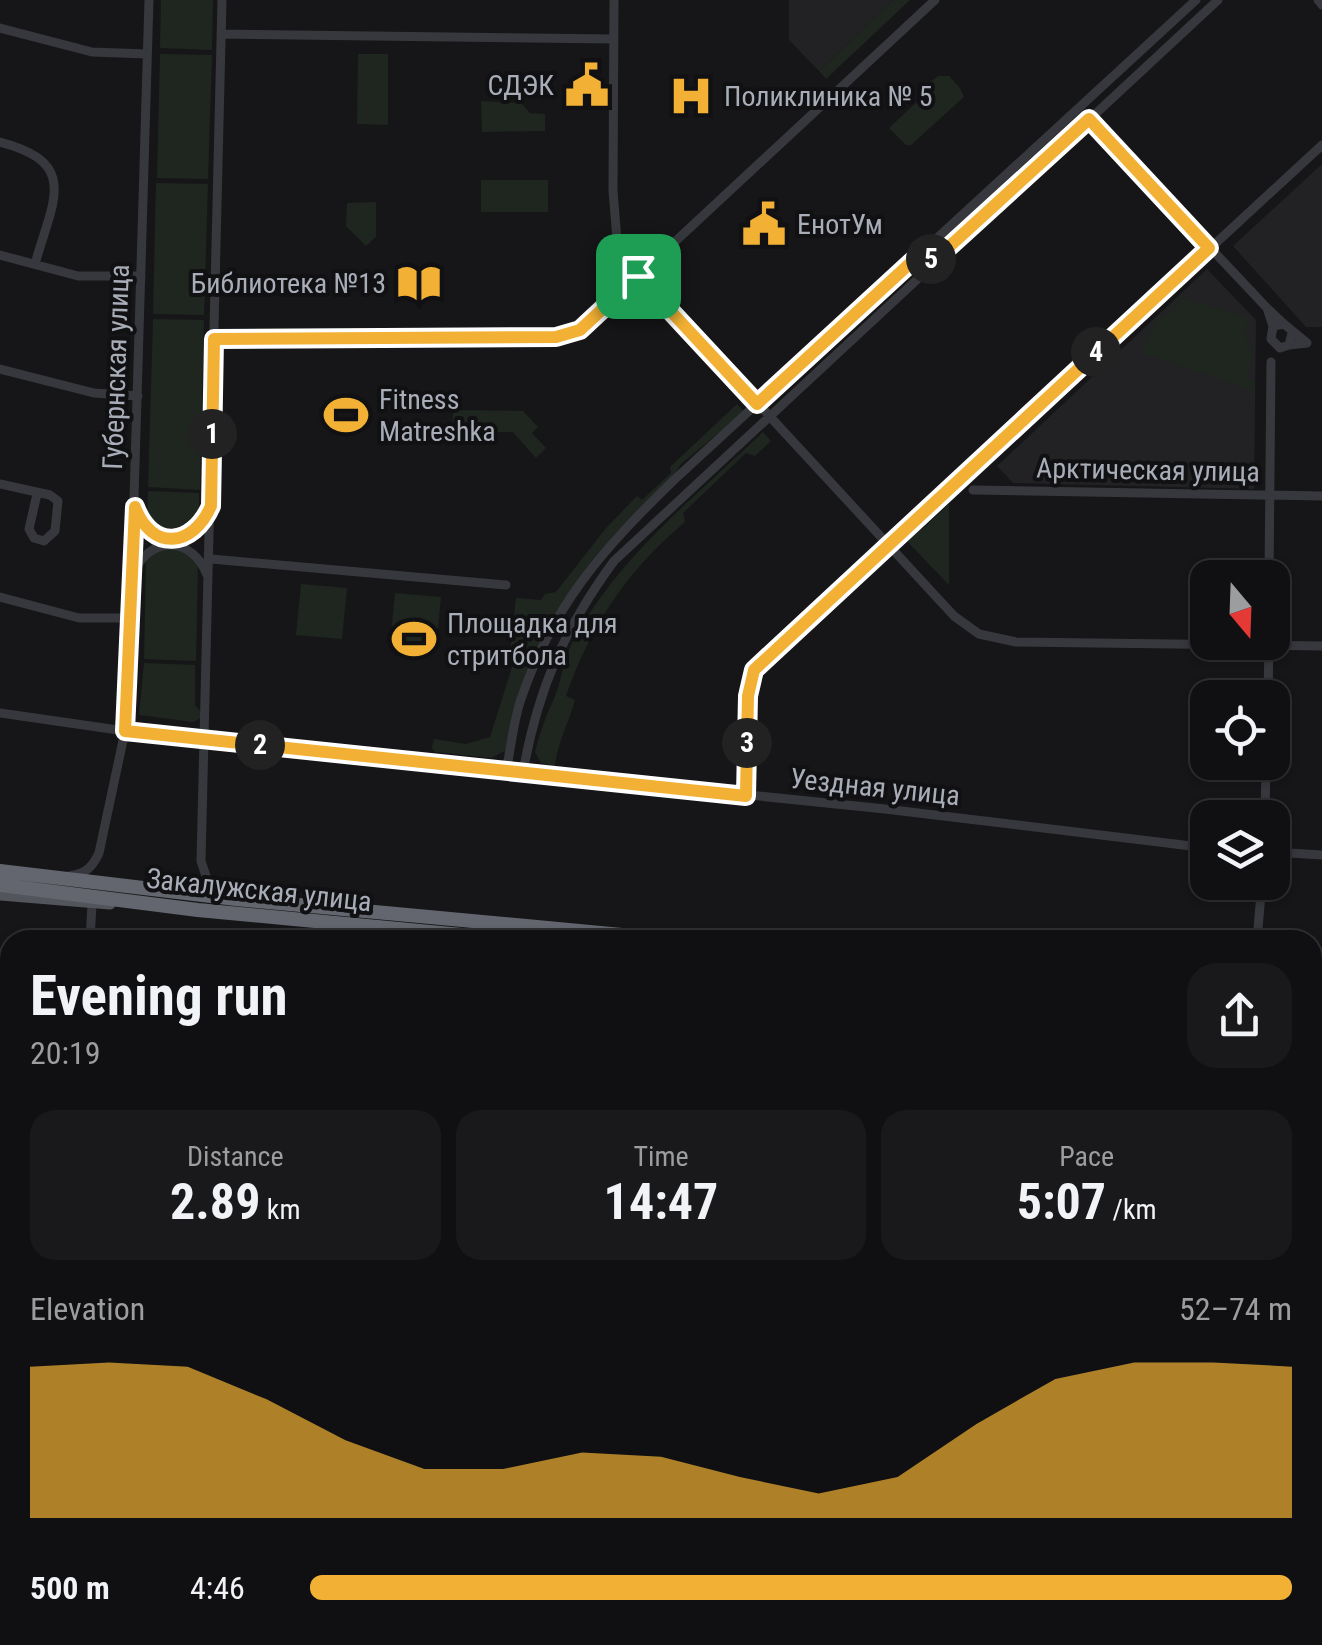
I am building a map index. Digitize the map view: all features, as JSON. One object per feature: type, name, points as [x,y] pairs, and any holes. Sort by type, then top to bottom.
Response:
[{"type":"highway","points":[[0,871],[236,899],[568,930]]},
{"type":"highway","name":"Закалужская улица","points":[[0,884],[406,930]]},
{"type":"main road","points":[[0,896],[92,905],[134,902]]},
{"type":"street","name":"Губернская улица","points":[[51,878],[73,876],[93,865],[125,731],[132,618],[149,0]]},
{"type":"street","points":[[222,0],[204,873],[216,890],[236,899]]},
{"type":"street","points":[[614,0],[614,239],[618,252],[638,276],[966,627],[995,639],[1190,643]]},
{"type":"street","points":[[214,339],[556,337],[580,330],[936,0]]},
{"type":"street","points":[[506,770],[519,706],[538,655],[570,594],[622,530],[1196,0]]},
{"type":"street","points":[[523,772],[545,678],[588,596],[614,562],[1218,0]]},
{"type":"street","points":[[0,28],[92,52],[148,54]]},
{"type":"street","points":[[221,34],[614,39]]},
{"type":"street","points":[[1089,119],[1283,328],[1308,343]]},
{"type":"street","points":[[0,142],[32,151],[52,173],[54,196],[35,264]]},
{"type":"street","name":"Арктическая улица","points":[[746,796],[751,676],[1322,145]]},
{"type":"street","points":[[930,245],[926,255],[932,259],[939,256]]},
{"type":"street","points":[[0,254],[78,276],[142,276]]},
{"type":"street","points":[[910,263],[920,261],[920,274]]},
{"type":"street","points":[[1269,560],[1271,339],[1283,328]]},
{"type":"street","points":[[1271,362],[1284,346],[1283,328]]},
{"type":"street","points":[[1271,339],[1284,346],[1322,343]]},
{"type":"street","points":[[0,369],[94,394],[138,396]]},
{"type":"street","points":[[0,484],[54,498],[59,506],[55,531],[44,541],[34,538],[29,530],[36,494]]},
{"type":"street","name":"Арктическая улица","points":[[973,490],[1322,496]]},
{"type":"street","points":[[135,507],[154,534],[176,538],[198,530],[211,506]]},
{"type":"street","points":[[133,573],[150,550],[175,544],[188,548],[199,558],[210,582]]},
{"type":"street","points":[[211,559],[506,585]]},
{"type":"street","points":[[0,597],[79,618],[132,618]]},
{"type":"street","points":[[1290,645],[1322,646]]},
{"type":"street","name":"Уездная улица","points":[[0,714],[125,731],[1190,846]]},
{"type":"street","points":[[1290,853],[1322,855]]},
{"type":"street","points":[[1258,930],[1260,900]]},
{"type":"street","points":[[91,930],[92,905]]},
{"type":"shaded area","points":[[161,0],[213,0],[212,50],[160,48]]},
{"type":"shaded area","points":[[789,0],[893,0],[819,71],[789,40]]},
{"type":"shaded area","points":[[893,0],[910,0],[826,79],[819,71]]},
{"type":"shaded area","points":[[160,54],[212,55],[208,179],[157,178]]},
{"type":"shaded area","points":[[358,54],[388,54],[388,125],[357,124]]},
{"type":"shaded area","points":[[938,76],[949,76],[964,97],[911,145],[906,145],[889,128]]},
{"type":"shaded area","points":[[481,101],[521,103],[530,113],[545,114],[545,131],[482,132]]},
{"type":"shaded area","points":[[1322,164],[1322,327],[1306,327],[1233,246]]},
{"type":"shaded area","points":[[481,180],[548,180],[548,212],[481,212]]},
{"type":"shaded area","points":[[156,183],[208,184],[204,315],[153,314]]},
{"type":"shaded area","points":[[376,202],[376,237],[366,246],[346,226],[347,203]]},
{"type":"shaded area","points":[[1207,269],[1256,320],[1254,489],[1013,483],[997,466]]},
{"type":"shaded area","points":[[1180,297],[1249,318],[1244,334],[1253,352],[1247,378],[1254,382],[1252,390],[1143,353],[1153,326],[1175,311]]},
{"type":"shaded area","points":[[153,319],[204,320],[200,490],[148,487]]},
{"type":"shaded area","points":[[737,404],[744,412],[681,464],[602,549],[571,589],[541,647],[505,751],[491,758],[435,752],[434,739],[466,744],[490,737],[514,661],[510,653],[516,598],[541,600],[545,594],[556,592],[606,528],[637,496],[642,500],[671,473],[670,467]]},
{"type":"shaded area","points":[[453,410],[523,411],[538,427],[532,433],[546,448],[536,458],[513,432],[452,432]]},
{"type":"shaded area","points":[[763,432],[771,441],[755,456],[746,453],[683,513],[685,522],[645,560],[613,600],[587,645],[566,696],[575,700],[555,766],[541,763],[535,752],[541,732],[569,650],[590,612],[634,556]]},
{"type":"shaded area","points":[[148,491],[199,493],[199,524],[173,534],[154,528],[147,523]]},
{"type":"shaded area","points":[[949,504],[949,585],[904,538],[916,527],[922,529]]},
{"type":"shaded area","points":[[176,547],[198,562],[196,661],[144,659],[146,560],[157,550]]},
{"type":"shaded area","points":[[301,584],[347,588],[342,639],[296,635]]},
{"type":"shaded area","points":[[395,593],[441,597],[436,648],[390,644]]},
{"type":"shaded area","points":[[144,663],[195,665],[195,705],[201,718],[193,722],[139,715]]},
{"type":"place","name":"СДЭК","points":[[587,85]]},
{"type":"place","name":"Поликлиника № 5","points":[[691,96]]},
{"type":"place","name":"ЕнотУм","points":[[764,224]]},
{"type":"place","name":"Библиотека №13","points":[[419,283]]},
{"type":"place","name":"Fitness Matreshka","points":[[346,415]]},
{"type":"place","name":"Площадка для стритбола","points":[[414,639]]},
{"type":"route","points":[[1089,119],[1209,248],[754,670],[748,696],[746,796],[125,731],[135,507],[146,528],[165,538],[187,536],[205,521],[211,506],[214,339],[556,337],[580,330],[638,276],[757,404],[930,245],[926,255],[932,259],[939,256],[1089,119]]}]
